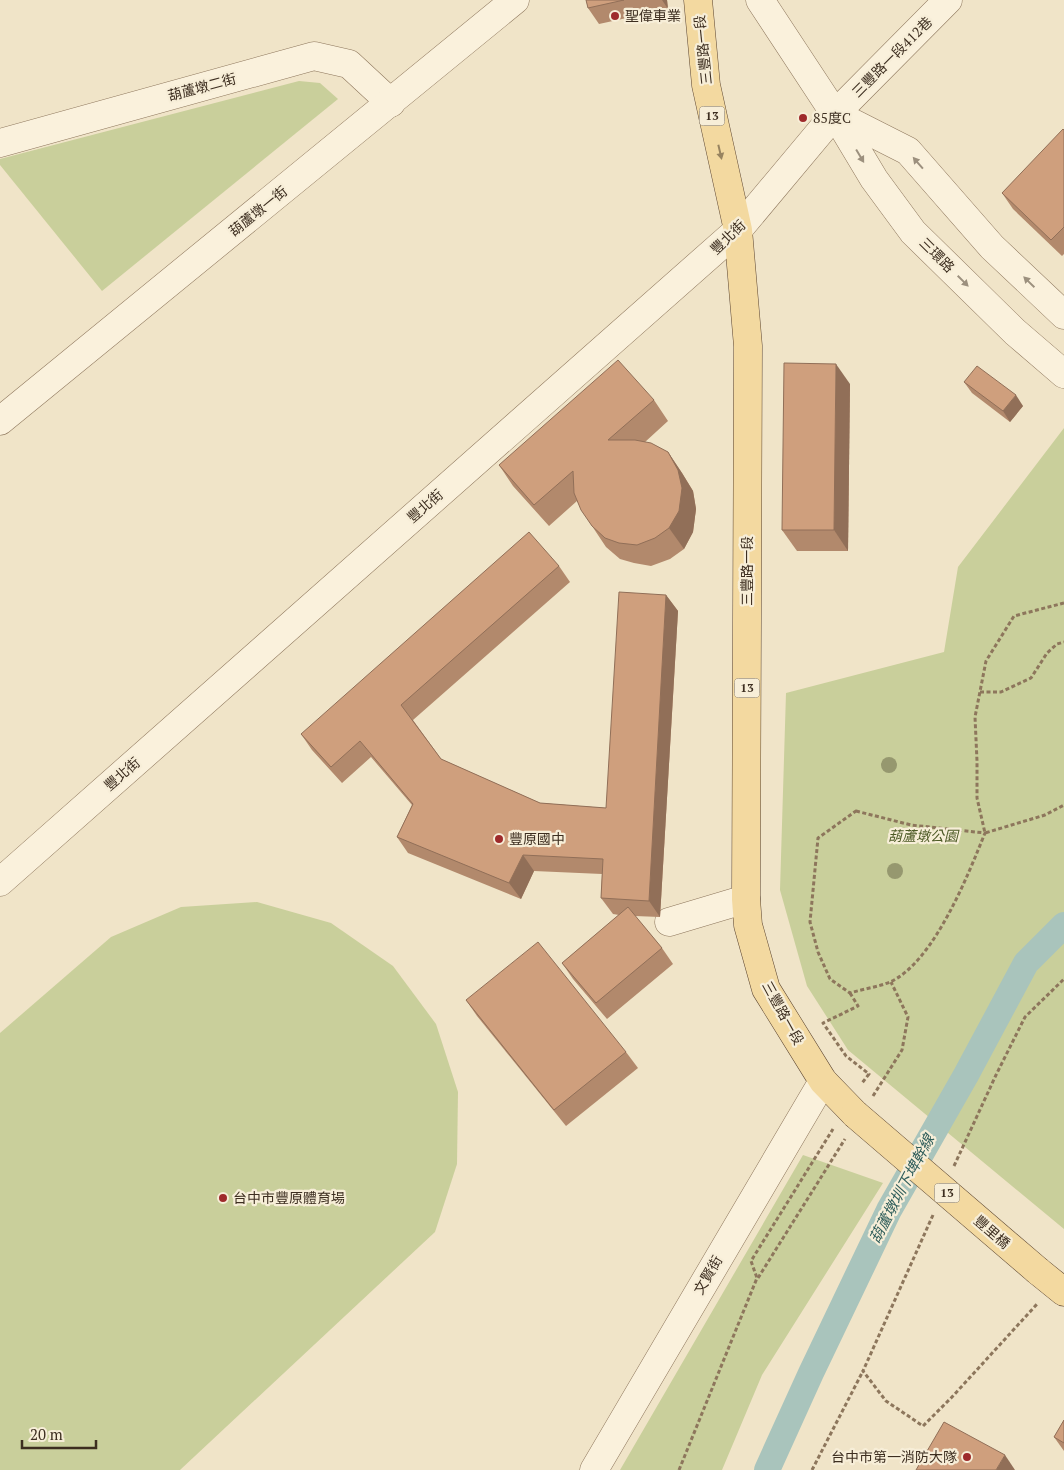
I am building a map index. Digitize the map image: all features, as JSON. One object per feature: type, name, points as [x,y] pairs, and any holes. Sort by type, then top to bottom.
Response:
[{"type":"main road","name":"三豐路一段","points":[[698,0],[706,85],[738,230],[748,346],[746,900],[748,925],[766,989],[823,1081],[850,1109]]},
{"type":"main road","name":"豐里橋","points":[[850,1109],[1052,1282]]},
{"type":"street","name":"葫蘆墩一街","points":[[5,407],[391,103],[515,0]]},
{"type":"street","name":"三環路","points":[[760,0],[835,114],[874,179],[913,232],[1015,332],[1064,374]]},
{"type":"street","name":"三豐路一段412巷","points":[[835,114],[948,0]]},
{"type":"street","name":"葫蘆墩二街","points":[[0,143],[314,56],[349,64],[391,103]]},
{"type":"street","name":"豐北街","points":[[0,882],[738,230],[835,114]]},
{"type":"street","name":"三環路","points":[[835,114],[908,151],[992,247],[1064,315]]},
{"type":"street","points":[[669,922],[746,900]]},
{"type":"street","name":"文賢街","points":[[594,1470],[823,1081]]},
{"type":"path","points":[[850,993],[891,982],[915,964],[939,932],[967,877],[985,833],[977,798],[978,761],[975,717],[986,661],[1014,616],[1064,603]]},
{"type":"path","points":[[980,692],[1001,692],[1031,678],[1047,653],[1057,644],[1064,642]]},
{"type":"path","points":[[758,1278],[751,1261],[850,1109],[869,1074],[846,1056],[823,1024],[858,1006],[850,993],[830,979],[818,952],[810,922],[818,838],[856,811],[911,825],[985,833],[1045,815],[1064,805]]},
{"type":"path","points":[[951,1172],[1025,1017],[1064,979]]},
{"type":"path","points":[[891,982],[908,1017],[902,1050]]},
{"type":"path","points":[[679,1470],[758,1278],[811,1190]]},
{"type":"path","points":[[812,1470],[891,1313],[936,1207]]},
{"type":"path","points":[[863,1371],[886,1401],[923,1426],[952,1397],[1052,1282]]},
{"type":"green space","points":[[299,81],[320,83],[338,99],[102,291],[0,165],[0,159]]},
{"type":"green space","name":"葫蘆墩公園","points":[[1064,428],[1064,1229],[848,1050],[807,986],[780,890],[786,693],[944,652],[958,567]]},
{"type":"green space","name":"台中市豐原體育場","points":[[257,902],[331,923],[393,966],[436,1024],[458,1092],[457,1164],[435,1232],[180,1470],[0,1470],[0,1033],[111,937],[181,907]]},
{"type":"green space","points":[[803,1155],[883,1183],[762,1375],[722,1470],[620,1470]]},
{"type":"building","points":[[586,0],[624,0],[588,8]]},
{"type":"building","points":[[1063,129],[1064,227],[1051,240],[1002,193]]},
{"type":"building","points":[[618,360],[654,400],[608,440],[635,440],[651,443],[668,452],[678,470],[682,488],[679,511],[669,528],[655,538],[637,545],[619,543],[605,538],[592,526],[581,510],[574,493],[573,471],[534,505],[499,465]]},
{"type":"building","points":[[784,363],[836,364],[834,530],[782,530]]},
{"type":"building","points":[[977,366],[1016,395],[1003,411],[964,382]]},
{"type":"building","points":[[529,532],[559,566],[401,705],[441,759],[540,803],[606,808],[619,592],[666,595],[649,901],[601,898],[603,859],[523,855],[509,883],[397,837],[413,804],[360,741],[331,767],[301,734]]},
{"type":"building","points":[[628,907],[662,948],[596,1003],[562,963]]},
{"type":"building","points":[[538,942],[626,1052],[554,1110],[466,1000]]},
{"type":"building","points":[[1064,1420],[1064,1443],[1054,1437]]},
{"type":"building","points":[[944,1422],[1005,1455],[996,1470],[916,1470]]},
{"type":"waterway","name":"葫蘆墩圳下埤幹線","points":[[767,1470],[889,1210],[966,1075],[1026,963],[1064,925]]},
{"type":"place","name":"聖偉車業","points":[[615,16]]},
{"type":"place","name":"85度C","points":[[803,118]]},
{"type":"place","name":"豐原國中","points":[[499,839]]},
{"type":"place","name":"台中市豐原體育場","points":[[223,1198]]},
{"type":"place","name":"台中市第一消防大隊","points":[[967,1457]]}]
